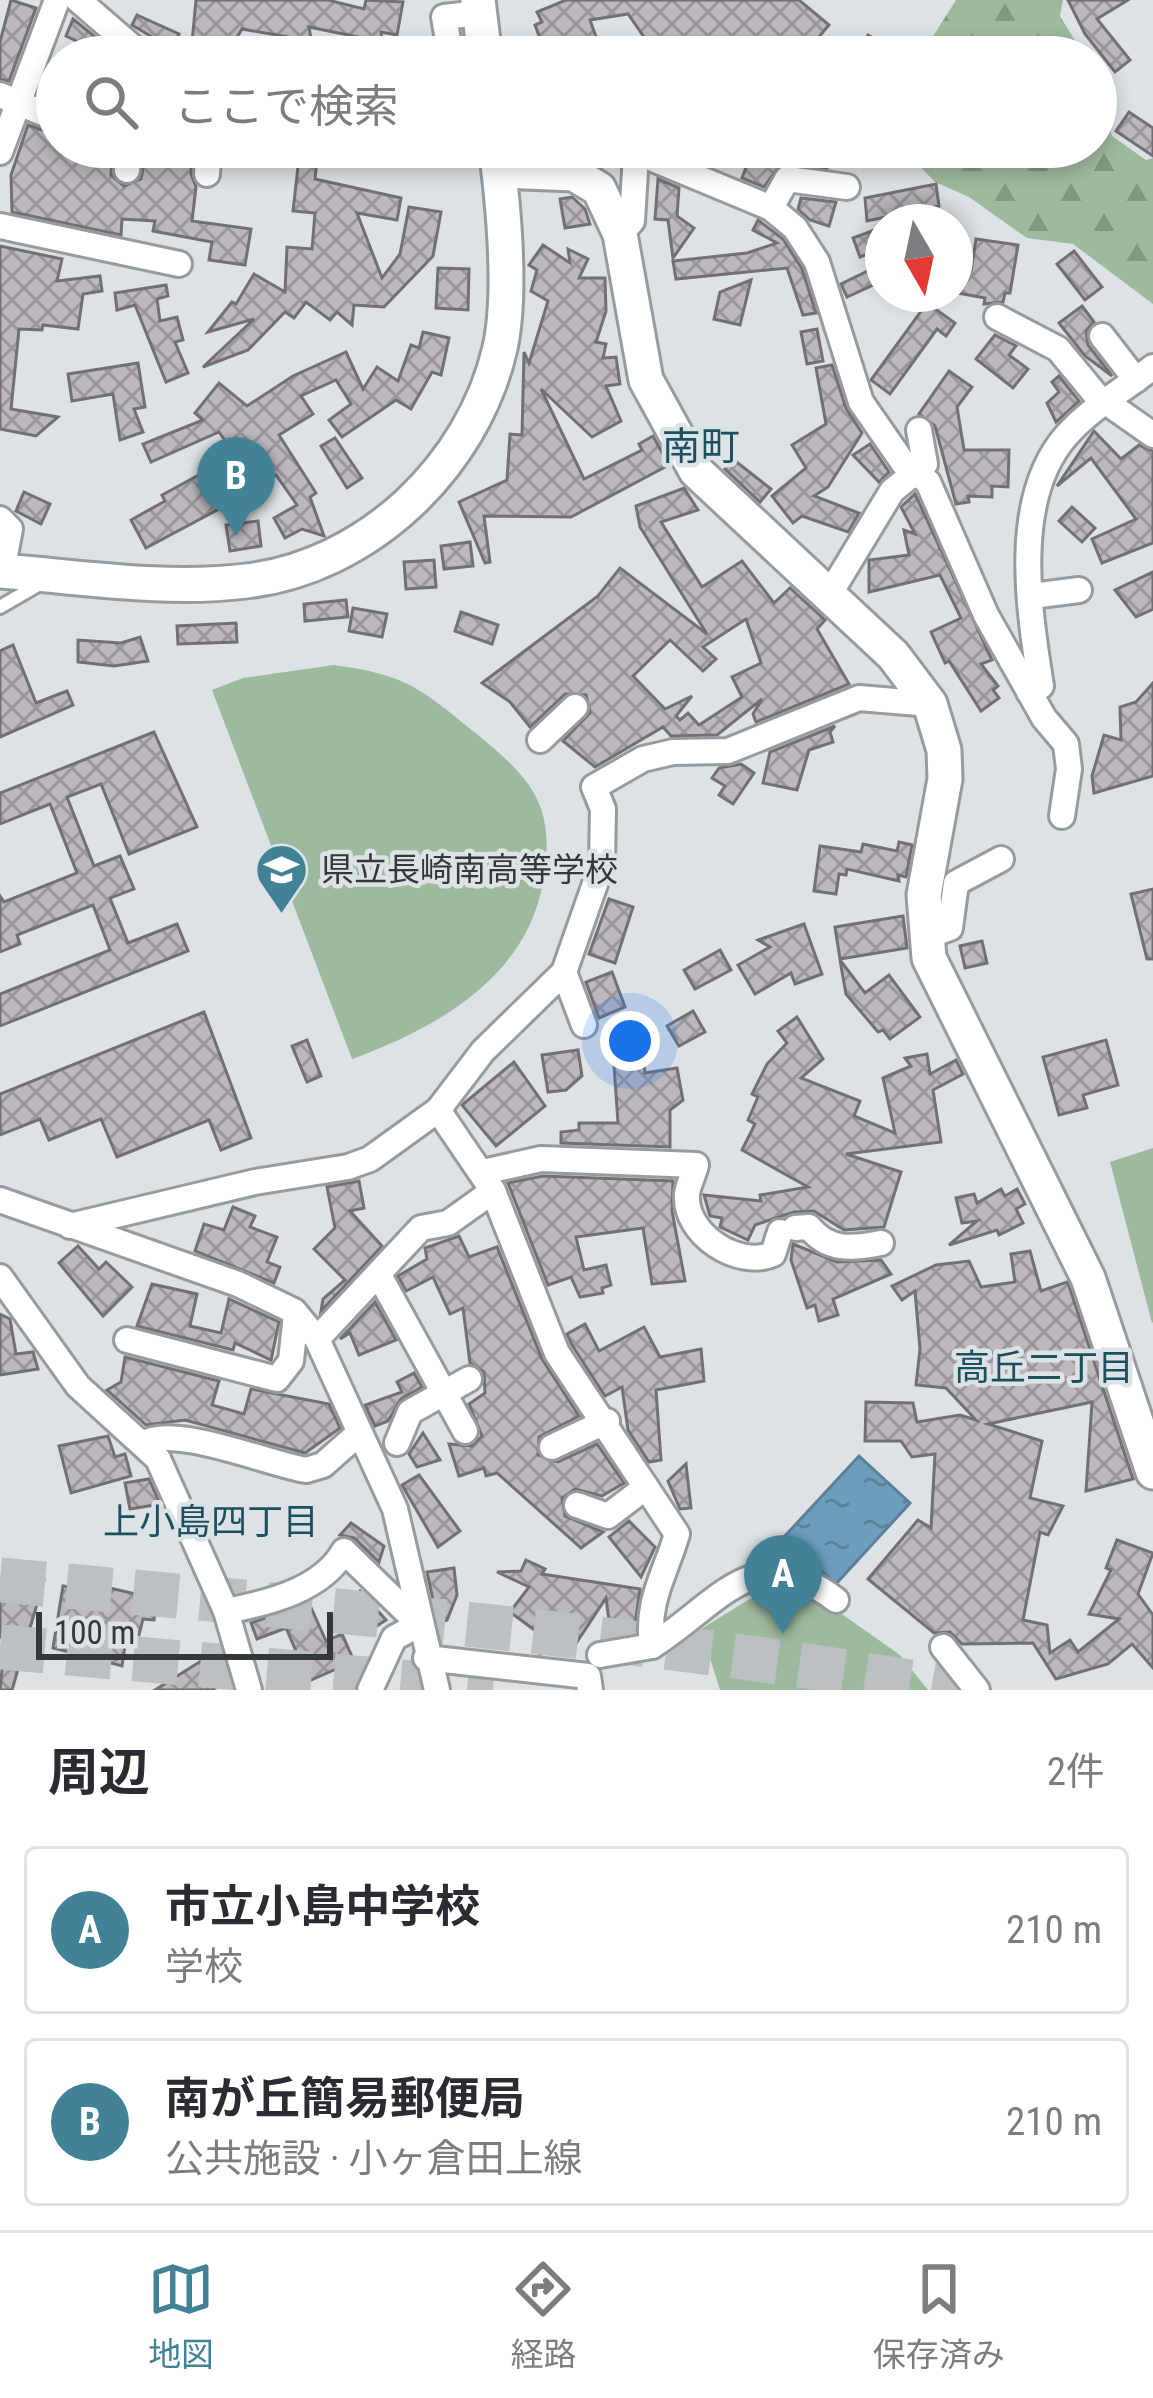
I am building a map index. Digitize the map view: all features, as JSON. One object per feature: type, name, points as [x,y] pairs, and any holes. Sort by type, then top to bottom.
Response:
[{"type":"street","points":[[39,36],[57,0]]},
{"type":"street","points":[[79,0],[119,36]]},
{"type":"street","points":[[447,36],[444,17],[478,6],[482,36]]},
{"type":"street","points":[[0,152],[8,99],[36,42]]},
{"type":"street","points":[[8,99],[36,110]]},
{"type":"street","points":[[207,168],[207,174]]},
{"type":"street","points":[[0,519],[10,530],[1,571],[198,586],[290,572],[350,545],[404,509],[470,424],[500,347],[498,168]]},
{"type":"street","points":[[547,168],[591,181],[633,228]]},
{"type":"street","points":[[641,168],[632,221],[641,361],[668,424],[696,471],[893,655],[930,704],[944,751],[945,779],[923,895],[925,937],[936,977],[1088,1278],[1153,1472]]},
{"type":"street","points":[[679,168],[771,208],[795,229],[817,262],[861,402],[904,464],[917,470],[954,532],[976,595],[1029,692],[1066,744],[1069,769],[1063,816]]},
{"type":"street","points":[[771,208],[787,178],[847,187]]},
{"type":"street","points":[[0,226],[179,264]]},
{"type":"street","points":[[997,316],[1058,350],[1096,395],[1153,435]]},
{"type":"street","points":[[1029,692],[1041,686],[1032,596],[1037,486],[1070,431],[1144,373],[1102,336]]},
{"type":"street","points":[[829,595],[892,491],[925,464],[920,430]]},
{"type":"street","points":[[1032,596],[1079,590]]},
{"type":"street","points":[[70,1226],[255,1182],[348,1167],[370,1159],[438,1110],[484,1051],[563,972],[602,864],[603,809],[594,787],[644,759],[674,752],[728,751],[859,698],[930,704]]},
{"type":"street","points":[[540,740],[575,706]]},
{"type":"street","points":[[925,937],[950,928],[956,883],[1000,859]]},
{"type":"street","points":[[563,972],[584,1025]]},
{"type":"street","points":[[438,1110],[488,1181],[557,1353],[607,1421],[677,1534],[654,1585],[648,1618],[652,1646]]},
{"type":"street","points":[[317,1339],[421,1228],[448,1223],[488,1181],[541,1159],[697,1165],[686,1196],[692,1214],[720,1251],[758,1261],[772,1255],[788,1230],[809,1227],[820,1242],[837,1247],[881,1244]]},
{"type":"street","points":[[0,1200],[238,1284],[296,1313],[317,1339],[402,1531],[417,1623],[437,1690]]},
{"type":"street","points":[[0,1277],[78,1386],[142,1444],[174,1486],[226,1611],[249,1690]]},
{"type":"street","points":[[380,1277],[465,1431]]},
{"type":"street","points":[[127,1340],[277,1379],[291,1361],[296,1313]]},
{"type":"street","points":[[397,1443],[410,1412],[469,1379]]},
{"type":"street","points":[[552,1447],[607,1421]]},
{"type":"street","points":[[142,1444],[152,1438],[176,1438],[306,1469],[323,1465],[359,1433]]},
{"type":"street","points":[[578,1504],[608,1516],[646,1487]]},
{"type":"street","points":[[226,1611],[307,1586],[336,1567],[344,1552],[417,1623]]},
{"type":"street","points":[[600,1655],[652,1646],[752,1578],[806,1577],[836,1600]]},
{"type":"street","points":[[370,1690],[394,1638],[417,1623]]},
{"type":"street","points":[[943,1647],[977,1690]]},
{"type":"street","points":[[426,1658],[588,1676],[590,1690]]},
{"type":"lane","points":[[0,607],[54,575]]},
{"type":"green space","points":[[956,0],[1063,0],[1060,16],[1072,36],[933,36]]},
{"type":"green space","points":[[1117,140],[1146,160],[1153,158],[1153,304],[1073,244],[1027,238],[969,197],[935,182],[921,168],[1117,168]]},
{"type":"green space","points":[[334,665],[397,679],[458,719],[527,782],[543,815],[546,834],[543,882],[534,916],[498,972],[446,1014],[352,1059],[212,690],[243,678]]},
{"type":"green space","points":[[1153,1148],[1153,1322],[1152,1323],[1110,1162]]},
{"type":"green space","points":[[766,1589],[809,1591],[900,1655],[928,1690],[720,1690],[701,1629]]},
{"type":"water","points":[[859,1456],[910,1503],[836,1584],[784,1537]]},
{"type":"building","points":[[11,0],[36,8],[9,81],[0,79],[0,42]]},
{"type":"building","points":[[196,0],[328,0],[364,9],[366,0],[403,2],[397,35],[353,36],[309,27],[310,36],[242,29],[238,36],[193,36]]},
{"type":"building","points":[[566,0],[799,0],[829,25],[820,36],[643,36],[628,14],[590,20],[596,36],[539,36],[535,25],[542,22],[537,12]]},
{"type":"building","points":[[1068,0],[1128,0],[1097,19],[1111,36],[1085,34]]},
{"type":"building","points":[[137,15],[179,34],[150,36],[132,25]]},
{"type":"building","points":[[73,19],[94,36],[66,36]]},
{"type":"building","points":[[1117,44],[1130,60],[1117,70]]},
{"type":"building","points":[[1129,112],[1153,128],[1153,156],[1117,132]]},
{"type":"building","points":[[28,125],[36,128],[36,168],[112,168],[111,175],[124,186],[141,179],[143,168],[191,168],[196,187],[192,221],[251,229],[245,265],[209,260],[212,242],[153,231],[155,221],[122,219],[121,235],[12,212],[11,175]]},
{"type":"building","points":[[298,168],[316,168],[315,179],[401,198],[397,220],[357,213],[382,278],[400,254],[409,207],[441,212],[433,256],[384,307],[354,305],[352,325],[337,312],[330,320],[306,302],[294,318],[285,312],[248,350],[203,367],[254,319],[208,332],[232,302],[236,304],[254,274],[285,292],[287,247],[312,249],[315,213],[293,211]]},
{"type":"building","points":[[746,168],[778,168],[764,187],[742,178]]},
{"type":"building","points":[[658,179],[679,188],[677,216],[694,228],[673,258],[668,220],[655,219]]},
{"type":"building","points":[[936,184],[939,204],[866,204],[865,198]]},
{"type":"building","points":[[572,197],[585,209],[590,224],[565,228],[560,199]]},
{"type":"building","points":[[801,198],[836,202],[829,226],[810,220],[798,209]]},
{"type":"building","points":[[758,220],[783,239],[802,269],[816,313],[803,315],[787,268],[676,279],[673,261],[747,253],[777,243],[753,230]]},
{"type":"building","points":[[865,234],[865,255],[860,257],[853,238]]},
{"type":"building","points":[[976,239],[1018,245],[1010,293],[1005,293],[1003,302],[984,304],[985,298],[973,296]]},
{"type":"building","points":[[543,245],[570,263],[568,249],[588,259],[579,278],[605,278],[606,311],[596,342],[606,344],[603,358],[616,357],[620,384],[606,386],[621,421],[592,437],[541,389],[584,479],[642,450],[639,444],[653,436],[669,465],[571,517],[484,516],[490,562],[485,563],[459,502],[507,480],[510,434],[522,435],[524,352],[529,363],[548,301],[531,291],[537,270],[529,265]]},
{"type":"building","points":[[0,246],[62,259],[57,281],[100,276],[102,291],[83,294],[78,329],[43,325],[42,330],[19,329],[11,409],[58,417],[36,436],[0,429]]},
{"type":"building","points":[[1074,251],[1102,287],[1085,300],[1057,264]]},
{"type":"building","points":[[438,268],[469,269],[468,310],[436,308]]},
{"type":"building","points":[[865,272],[865,289],[847,297],[841,284]]},
{"type":"building","points":[[751,280],[740,325],[714,319],[720,292]]},
{"type":"building","points":[[166,285],[168,296],[157,299],[160,321],[177,317],[183,340],[175,342],[188,373],[166,382],[135,305],[117,310],[115,293]]},
{"type":"building","points":[[1082,306],[1094,322],[1086,331],[1088,345],[1112,376],[1085,356],[1059,323]]},
{"type":"building","points":[[920,312],[940,312],[955,323],[946,336],[937,329],[890,394],[871,380]]},
{"type":"building","points":[[817,329],[823,361],[807,364],[801,332]]},
{"type":"building","points":[[423,332],[449,338],[441,375],[432,372],[411,409],[396,400],[342,437],[329,420],[351,404],[336,380],[301,396],[313,414],[279,435],[316,493],[310,497],[324,536],[302,529],[285,538],[274,518],[297,505],[276,475],[257,487],[219,432],[151,462],[143,444],[203,420],[195,413],[219,383],[247,406],[293,376],[346,352],[363,389],[377,367],[398,381],[411,345],[419,348]]},
{"type":"building","points":[[995,335],[1016,346],[1009,355],[1028,369],[1013,388],[976,359]]},
{"type":"building","points":[[138,363],[145,407],[134,409],[143,432],[120,440],[113,394],[72,401],[68,374]]},
{"type":"building","points":[[832,365],[846,408],[862,433],[828,487],[814,496],[859,513],[848,532],[802,516],[793,523],[772,496],[806,468],[792,445],[826,424],[816,368]]},
{"type":"building","points":[[949,371],[972,387],[957,407],[964,450],[1009,450],[1008,487],[992,486],[992,497],[968,496],[969,502],[956,504],[935,426],[919,414]]},
{"type":"building","points":[[1059,376],[1079,401],[1056,422],[1047,403],[1059,392],[1052,382]]},
{"type":"building","points":[[1094,431],[1121,459],[1139,445],[1153,451],[1153,543],[1102,563],[1092,539],[1136,519],[1091,458],[1057,486]]},
{"type":"building","points":[[335,438],[362,478],[347,488],[321,446]]},
{"type":"building","points":[[870,444],[889,472],[879,482],[853,455]]},
{"type":"building","points":[[228,459],[234,501],[146,548],[131,520],[165,501],[162,495]]},
{"type":"building","points":[[734,460],[771,489],[760,502],[725,469]]},
{"type":"building","points":[[684,488],[698,510],[661,522],[702,587],[742,561],[774,603],[790,588],[825,620],[817,629],[849,684],[756,722],[753,714],[762,699],[717,735],[671,736],[663,727],[595,767],[563,741],[590,713],[586,695],[565,694],[530,727],[510,702],[482,683],[598,596],[620,568],[707,634],[640,527],[636,506]],"holes":[[[746,619],[761,663],[732,677],[742,697],[699,725],[688,713],[680,720],[676,716],[692,696],[665,709],[633,676],[670,640],[703,671],[716,659],[703,647]]]},
{"type":"building","points":[[24,492],[50,504],[41,524],[16,511]]},
{"type":"building","points":[[915,494],[992,660],[981,664],[998,686],[993,690],[999,698],[981,711],[949,661],[945,663],[931,632],[961,618],[940,575],[869,592],[869,560],[909,555],[904,530],[915,534],[901,507]]},
{"type":"building","points":[[1072,507],[1095,528],[1082,542],[1059,521]]},
{"type":"building","points":[[258,521],[261,546],[230,551],[226,525]]},
{"type":"building","points":[[470,542],[473,566],[444,569],[441,546]]},
{"type":"building","points":[[434,560],[436,587],[406,589],[404,562]]},
{"type":"building","points":[[1153,572],[1153,609],[1136,617],[1115,590]]},
{"type":"building","points":[[346,600],[348,617],[305,621],[304,604]]},
{"type":"building","points":[[353,608],[387,614],[382,637],[349,631]]},
{"type":"building","points":[[461,612],[498,625],[492,644],[455,631]]},
{"type":"building","points":[[236,623],[237,642],[178,644],[177,626]]},
{"type":"building","points":[[140,637],[148,661],[114,666],[78,662],[78,640],[121,643]]},
{"type":"building","points":[[13,645],[36,703],[67,691],[73,705],[0,737],[0,651]]},
{"type":"building","points":[[1153,683],[1153,776],[1094,793],[1092,776],[1104,735],[1121,740],[1120,707],[1136,702]]},
{"type":"building","points":[[835,726],[830,732],[833,742],[809,750],[797,790],[763,783],[770,752]]},
{"type":"building","points":[[154,732],[197,827],[129,854],[101,784],[67,797],[94,866],[120,856],[134,889],[110,898],[128,943],[177,924],[188,951],[0,1026],[0,994],[110,950],[93,905],[17,935],[20,944],[0,952],[0,896],[4,902],[77,873],[50,804],[0,824],[0,793]]},
{"type":"building","points":[[741,764],[754,773],[733,804],[719,795],[725,786],[712,778],[719,768]]},
{"type":"building","points":[[899,842],[912,845],[906,877],[898,875],[899,881],[847,869],[846,875],[839,874],[836,894],[814,891],[820,846],[861,852],[863,844],[897,851]]},
{"type":"building","points":[[1153,889],[1153,959],[1147,959],[1131,894]]},
{"type":"building","points":[[609,899],[633,907],[615,963],[589,954]]},
{"type":"building","points":[[903,916],[907,948],[840,959],[835,927]]},
{"type":"building","points":[[804,924],[822,974],[795,984],[791,973],[755,994],[738,965],[770,947],[758,940]]},
{"type":"building","points":[[982,941],[987,963],[965,968],[960,946]]},
{"type":"building","points":[[720,950],[731,970],[695,989],[684,970]]},
{"type":"building","points":[[840,960],[865,993],[889,975],[920,1017],[890,1039],[883,1030],[878,1032],[846,994]]},
{"type":"building","points":[[612,972],[625,1007],[599,1018],[586,982]]},
{"type":"building","points":[[693,1011],[705,1032],[679,1046],[667,1026]]},
{"type":"building","points":[[204,1012],[251,1138],[221,1150],[209,1120],[117,1157],[101,1119],[49,1140],[40,1119],[0,1135],[0,1094]]},
{"type":"building","points":[[797,1017],[823,1059],[801,1078],[860,1101],[854,1116],[895,1133],[883,1078],[911,1066],[905,1058],[927,1054],[930,1074],[956,1060],[963,1074],[933,1090],[941,1142],[846,1154],[901,1172],[884,1227],[844,1230],[814,1211],[794,1212],[755,1225],[748,1240],[720,1227],[722,1218],[710,1216],[704,1195],[761,1201],[760,1195],[808,1187],[742,1150],[755,1124],[748,1120],[758,1097],[752,1094],[767,1064],[787,1043],[778,1031]]},
{"type":"building","points":[[307,1040],[321,1076],[307,1082],[292,1046]]},
{"type":"building","points":[[1106,1040],[1118,1085],[1083,1095],[1087,1108],[1059,1115],[1043,1057]]},
{"type":"building","points":[[578,1050],[582,1076],[566,1090],[548,1092],[542,1055]]},
{"type":"building","points":[[514,1062],[545,1106],[496,1146],[462,1105]]},
{"type":"building","points":[[644,1062],[645,1073],[677,1068],[683,1100],[670,1110],[670,1147],[561,1143],[561,1132],[579,1130],[579,1123],[618,1123],[614,1065]]},
{"type":"building","points":[[543,1176],[673,1181],[672,1211],[685,1281],[652,1284],[643,1228],[576,1237],[584,1270],[606,1265],[611,1285],[602,1288],[603,1293],[580,1297],[571,1277],[548,1285],[508,1183]]},
{"type":"building","points":[[359,1181],[364,1208],[350,1211],[382,1246],[321,1311],[323,1299],[345,1280],[314,1249],[335,1228],[327,1187]]},
{"type":"building","points":[[1001,1189],[1005,1196],[1017,1189],[1025,1204],[1016,1209],[1023,1223],[999,1235],[997,1230],[949,1245],[977,1221],[962,1223],[956,1198],[974,1194],[977,1203]]},
{"type":"building","points":[[233,1207],[255,1216],[250,1227],[277,1237],[267,1262],[280,1267],[274,1283],[195,1251],[204,1224],[224,1230]]},
{"type":"building","points":[[459,1236],[469,1257],[497,1247],[542,1359],[579,1416],[539,1437],[538,1455],[558,1462],[597,1444],[624,1483],[602,1496],[575,1489],[562,1498],[565,1516],[603,1532],[581,1548],[497,1473],[486,1476],[484,1468],[459,1476],[449,1444],[472,1446],[482,1436],[469,1404],[485,1393],[484,1372],[470,1363],[463,1308],[450,1314],[433,1277],[406,1291],[398,1276],[427,1259],[425,1248]]},
{"type":"building","points":[[793,1244],[837,1262],[881,1260],[891,1274],[833,1299],[838,1315],[819,1321],[815,1305],[807,1308],[791,1260]]},
{"type":"building","points":[[78,1246],[99,1269],[106,1262],[132,1287],[103,1316],[59,1263]]},
{"type":"building","points":[[1030,1251],[1041,1291],[1067,1282],[1069,1286],[1133,1479],[1086,1491],[1092,1402],[988,1424],[1042,1441],[1030,1498],[1063,1506],[1048,1535],[1040,1532],[1023,1620],[1047,1625],[1050,1653],[1070,1640],[1078,1652],[1119,1619],[1089,1614],[1111,1570],[1106,1568],[1117,1540],[1153,1553],[1138,1594],[1153,1615],[1153,1668],[1132,1644],[1108,1664],[1056,1679],[1033,1643],[962,1644],[950,1632],[934,1633],[868,1579],[918,1520],[931,1528],[935,1454],[912,1457],[901,1441],[865,1441],[866,1402],[913,1403],[917,1422],[960,1415],[976,1420],[946,1388],[916,1385],[920,1349],[915,1291],[902,1300],[892,1286],[936,1265],[969,1261],[981,1287],[1015,1282],[1011,1254]]},
{"type":"building","points":[[152,1284],[197,1294],[190,1326],[221,1333],[229,1299],[279,1322],[271,1360],[235,1343],[233,1350],[137,1326]]},
{"type":"building","points":[[375,1302],[396,1340],[359,1355],[350,1333],[340,1339]]},
{"type":"building","points":[[0,1314],[10,1319],[16,1354],[33,1352],[38,1369],[0,1375]]},
{"type":"building","points":[[585,1324],[599,1351],[644,1327],[660,1357],[701,1349],[704,1381],[656,1390],[661,1460],[649,1462],[628,1430],[622,1387],[605,1396],[572,1345],[567,1334]]},
{"type":"building","points":[[125,1357],[219,1381],[212,1405],[244,1414],[251,1389],[329,1404],[340,1428],[305,1453],[185,1420],[146,1425],[107,1390],[121,1382]]},
{"type":"building","points":[[414,1373],[422,1387],[401,1399],[388,1421],[375,1426],[365,1405],[402,1392],[397,1382]]},
{"type":"building","points":[[423,1433],[440,1460],[417,1467],[409,1454]]},
{"type":"building","points":[[108,1436],[115,1457],[125,1454],[131,1476],[71,1493],[59,1446]]},
{"type":"building","points":[[686,1464],[691,1508],[680,1509],[668,1481]]},
{"type":"building","points":[[419,1475],[460,1531],[438,1547],[402,1485]]},
{"type":"building","points":[[149,1479],[160,1504],[130,1509],[125,1483]]},
{"type":"building","points":[[629,1521],[655,1547],[641,1577],[609,1537]]},
{"type":"building","points":[[351,1523],[384,1546],[379,1562],[354,1538],[340,1535]]},
{"type":"building","points":[[526,1560],[545,1569],[542,1574],[640,1589],[634,1632],[611,1636],[606,1598],[571,1651],[540,1654],[548,1640],[510,1612],[529,1587],[497,1572],[521,1571]]},
{"type":"building","points":[[454,1568],[457,1595],[447,1620],[438,1623],[427,1572]]},
{"type":"building","points":[[18,1575],[44,1580],[12,1690],[0,1690],[5,1639],[0,1637],[0,1595],[3,1579],[17,1581]]},
{"type":"building","points":[[63,1586],[108,1593],[110,1588],[157,1599],[154,1620],[143,1619],[139,1635],[127,1632],[122,1666],[53,1648]]},
{"type":"building","points":[[360,1591],[386,1620],[366,1633],[345,1607]]},
{"type":"building","points":[[309,1603],[326,1641],[342,1634],[354,1661],[309,1681],[286,1628],[257,1639],[251,1623]]},
{"type":"building","points":[[220,1649],[228,1679],[212,1690],[155,1690]]},
{"type":"tunnel","points":[[0,1580],[600,1639],[959,1690]]},
{"type":"tunnel","points":[[0,1647],[493,1690]]},
{"type":"place","name":"南が丘簡易郵便局","points":[[236,536]]},
{"type":"place","name":"県立長崎南高等学校","points":[[282,915]]},
{"type":"place","name":"市立小島中学校","points":[[783,1634]]},
{"type":"district","name":"南町","points":[[701,446]]},
{"type":"district","name":"高丘二丁目","points":[[1044,1367]]},
{"type":"district","name":"上小島四丁目","points":[[211,1521]]}]
